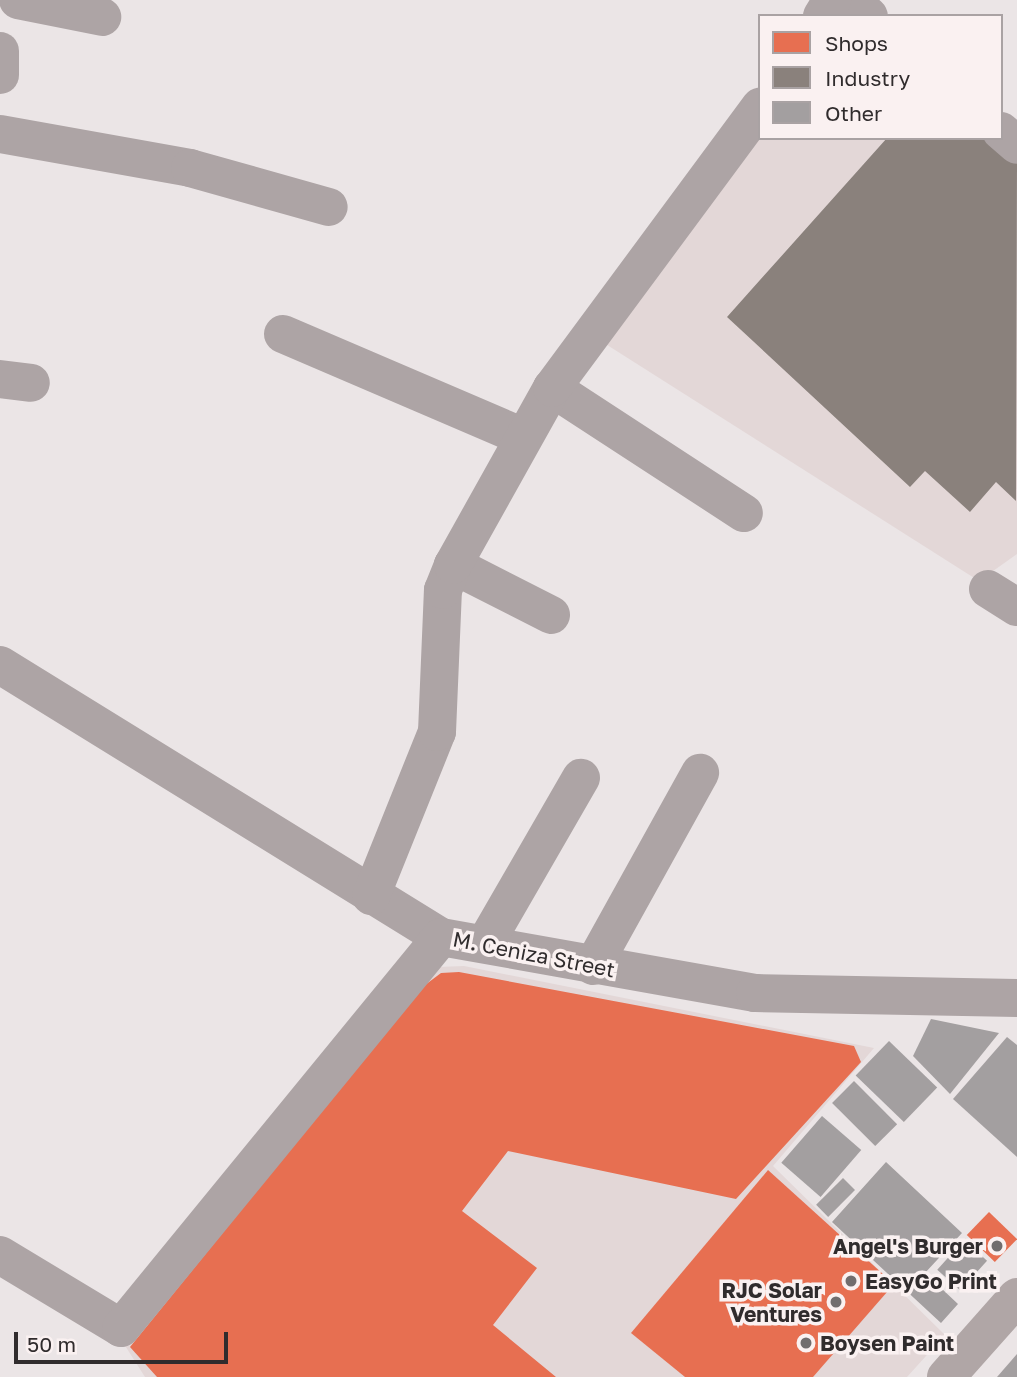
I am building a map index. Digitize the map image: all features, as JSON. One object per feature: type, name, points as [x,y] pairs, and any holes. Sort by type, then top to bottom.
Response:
[{"type":"main road","points":[[946,1377],[1017,1297]]},
{"type":"street","points":[[18,0],[102,18]]},
{"type":"street","points":[[851,0],[867,14]]},
{"type":"street","points":[[0,51],[0,75]]},
{"type":"street","points":[[371,896],[437,732],[443,590],[453,565],[521,436],[552,388],[758,110]]},
{"type":"street","points":[[1003,133],[1017,145]]},
{"type":"street","points":[[0,134],[190,168],[329,207]]},
{"type":"street","points":[[283,334],[521,436]]},
{"type":"street","points":[[552,388],[744,513]]},
{"type":"street","points":[[453,565],[551,615]]},
{"type":"street","name":"M. Ceniza Street","points":[[0,665],[440,937],[755,993],[1017,998]]},
{"type":"street","points":[[593,966],[700,773]]},
{"type":"street","points":[[485,944],[581,778]]},
{"type":"street","points":[[0,1255],[121,1328],[440,937]]},
{"type":"shaded area","points":[[758,140],[997,140],[1017,158],[1017,554],[979,581],[604,343]]},
{"type":"shaded area","points":[[464,966],[874,1048],[773,1166],[945,1335],[907,1377],[145,1377],[124,1344],[438,967]]},
{"type":"building: Shops","points":[[459,972],[854,1046],[861,1062],[736,1199],[508,1151],[462,1211],[537,1268],[493,1325],[556,1377],[157,1377],[130,1347],[421,988],[441,973]]},
{"type":"building: Shops","points":[[768,1170],[894,1284],[813,1377],[685,1377],[631,1333]]},
{"type":"building: Shops","points":[[989,1212],[1017,1239],[995,1262],[967,1235]]},
{"type":"building: Industry","points":[[885,140],[992,140],[1017,163],[1016,501],[996,482],[970,512],[925,471],[910,487],[727,317]]},
{"type":"building: Other","points":[[931,1019],[999,1033],[950,1094],[913,1056]]},
{"type":"building: Other","points":[[1007,1037],[1017,1045],[1017,1157],[953,1099]]},
{"type":"building: Other","points":[[889,1041],[937,1088],[904,1122],[856,1076]]},
{"type":"building: Other","points":[[854,1081],[897,1124],[875,1146],[832,1103]]},
{"type":"building: Other","points":[[822,1116],[861,1150],[821,1197],[781,1163]]},
{"type":"building: Other","points":[[886,1162],[962,1233],[925,1273],[958,1304],[941,1323],[832,1222]]},
{"type":"building: Other","points":[[843,1178],[855,1190],[828,1217],[816,1205]]},
{"type":"building: Other","points":[[964,1240],[987,1261],[960,1290],[937,1270]]},
{"type":"building: Other","points":[[1017,1354],[1017,1377],[997,1377]]},
{"type":"place","name":"Angel's Burger","points":[[997,1246]]},
{"type":"place","name":"EasyGo Print","points":[[851,1281]]},
{"type":"place","name":"RJC Solar Ventures","points":[[836,1302]]},
{"type":"place","name":"Boysen Paint","points":[[806,1343]]}]
